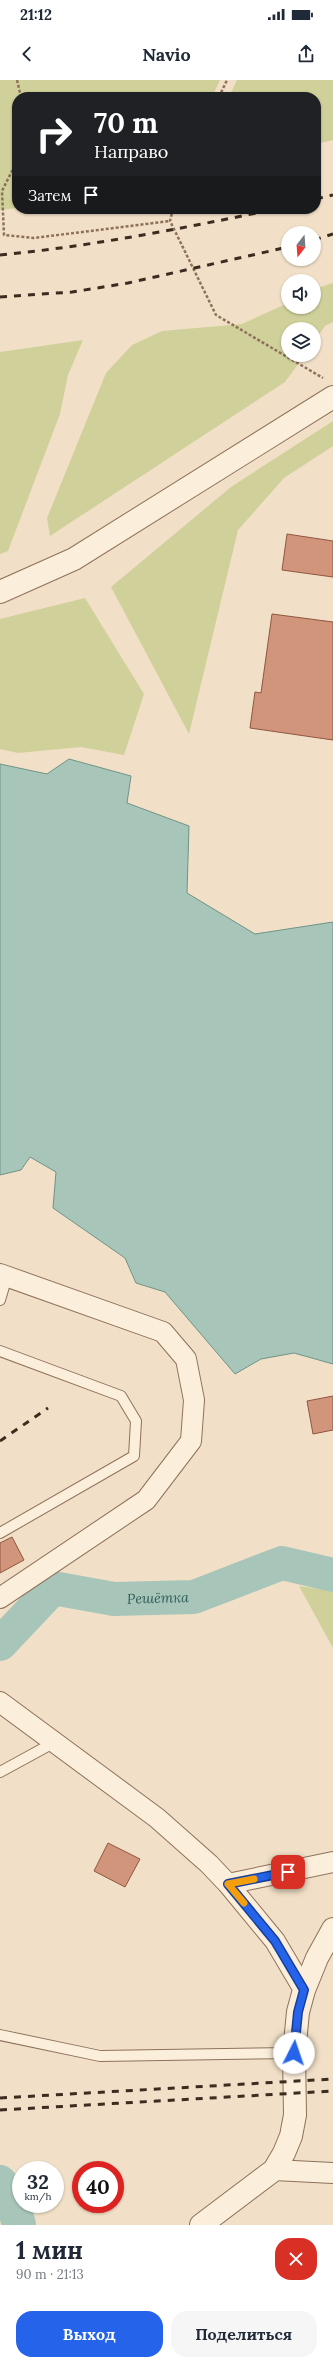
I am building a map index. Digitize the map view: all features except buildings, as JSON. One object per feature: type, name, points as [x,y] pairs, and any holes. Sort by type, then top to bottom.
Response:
[{"type":"street","points":[[0,592],[74,559],[330,388]]},
{"type":"street","points":[[0,1598],[146,1500],[191,1441],[194,1400],[186,1359],[163,1332],[4,1275]]},
{"type":"street","points":[[1,1703],[157,1818],[228,1884],[275,1941],[304,1990]]},
{"type":"street","points":[[228,1884],[333,1862]]},
{"type":"street","points":[[201,2225],[274,2170],[291,2136],[295,2115],[294,2053],[298,2012],[304,1990],[316,1958],[333,1929]]},
{"type":"street","points":[[274,2170],[333,2173]]},
{"type":"lane","points":[[0,1300],[4,1275]]},
{"type":"lane","points":[[0,1351],[121,1396],[136,1421],[134,1456],[0,1533]]},
{"type":"lane","points":[[0,1772],[55,1742]]},
{"type":"lane","points":[[0,2035],[100,2056],[294,2053]]},
{"type":"path","points":[[17,80],[20,92]]},
{"type":"path","points":[[222,92],[227,80]]},
{"type":"path","points":[[12,171],[2,191],[4,235],[34,238],[170,221]]},
{"type":"path","points":[[172,214],[170,221],[216,315],[330,388]]},
{"type":"green space","points":[[0,80],[220,80],[214,92],[12,92],[12,209],[0,210]]},
{"type":"green space","points":[[237,80],[333,80],[333,140],[321,143],[321,92],[231,92]]},
{"type":"green space","points":[[333,283],[333,322],[325,326],[321,332],[321,322],[281,322],[281,362],[300,362],[285,382],[50,536],[47,518],[106,373],[132,345],[162,331],[242,324],[281,306],[281,314],[321,314],[321,287]]},
{"type":"green space","points":[[83,340],[68,375],[60,414],[8,551],[0,554],[0,352]]},
{"type":"green space","points":[[333,421],[333,446],[284,478],[238,530],[189,734],[111,587],[231,487]]},
{"type":"green space","points":[[85,598],[144,694],[124,755],[81,747],[18,753],[0,749],[0,619]]},
{"type":"green space","points":[[299,1586],[333,1591],[333,1648]]},
{"type":"shaded area","points":[[69,759],[131,776],[127,803],[189,826],[187,893],[255,934],[333,922],[333,1364],[294,1353],[261,1359],[235,1374],[165,1292],[136,1283],[125,1258],[53,1208],[56,1172],[30,1157],[21,1170],[0,1175],[0,764],[47,774]]},
{"type":"waterway","name":"Решётка","points":[[0,1644],[53,1588],[114,1599],[194,1597],[282,1563],[333,1575]]},
{"type":"waterway","points":[[0,2182],[11,2196],[19,2225]]},
{"type":"railway","points":[[321,198],[333,195]]},
{"type":"railway","points":[[0,255],[104,242],[251,214]]},
{"type":"railway","points":[[321,238],[333,234]]},
{"type":"railway","points":[[0,297],[72,292],[128,283],[281,249]]},
{"type":"railway","points":[[0,1441],[48,1408]]},
{"type":"railway","points":[[0,2098],[333,2079]]},
{"type":"railway","points":[[0,2110],[333,2091]]},
{"type":"slow traffic","points":[[244,1903],[228,1884],[254,1879]]},
{"type":"route","points":[[288,1872],[228,1884],[275,1941],[304,1990],[298,2012],[294,2053]]}]
